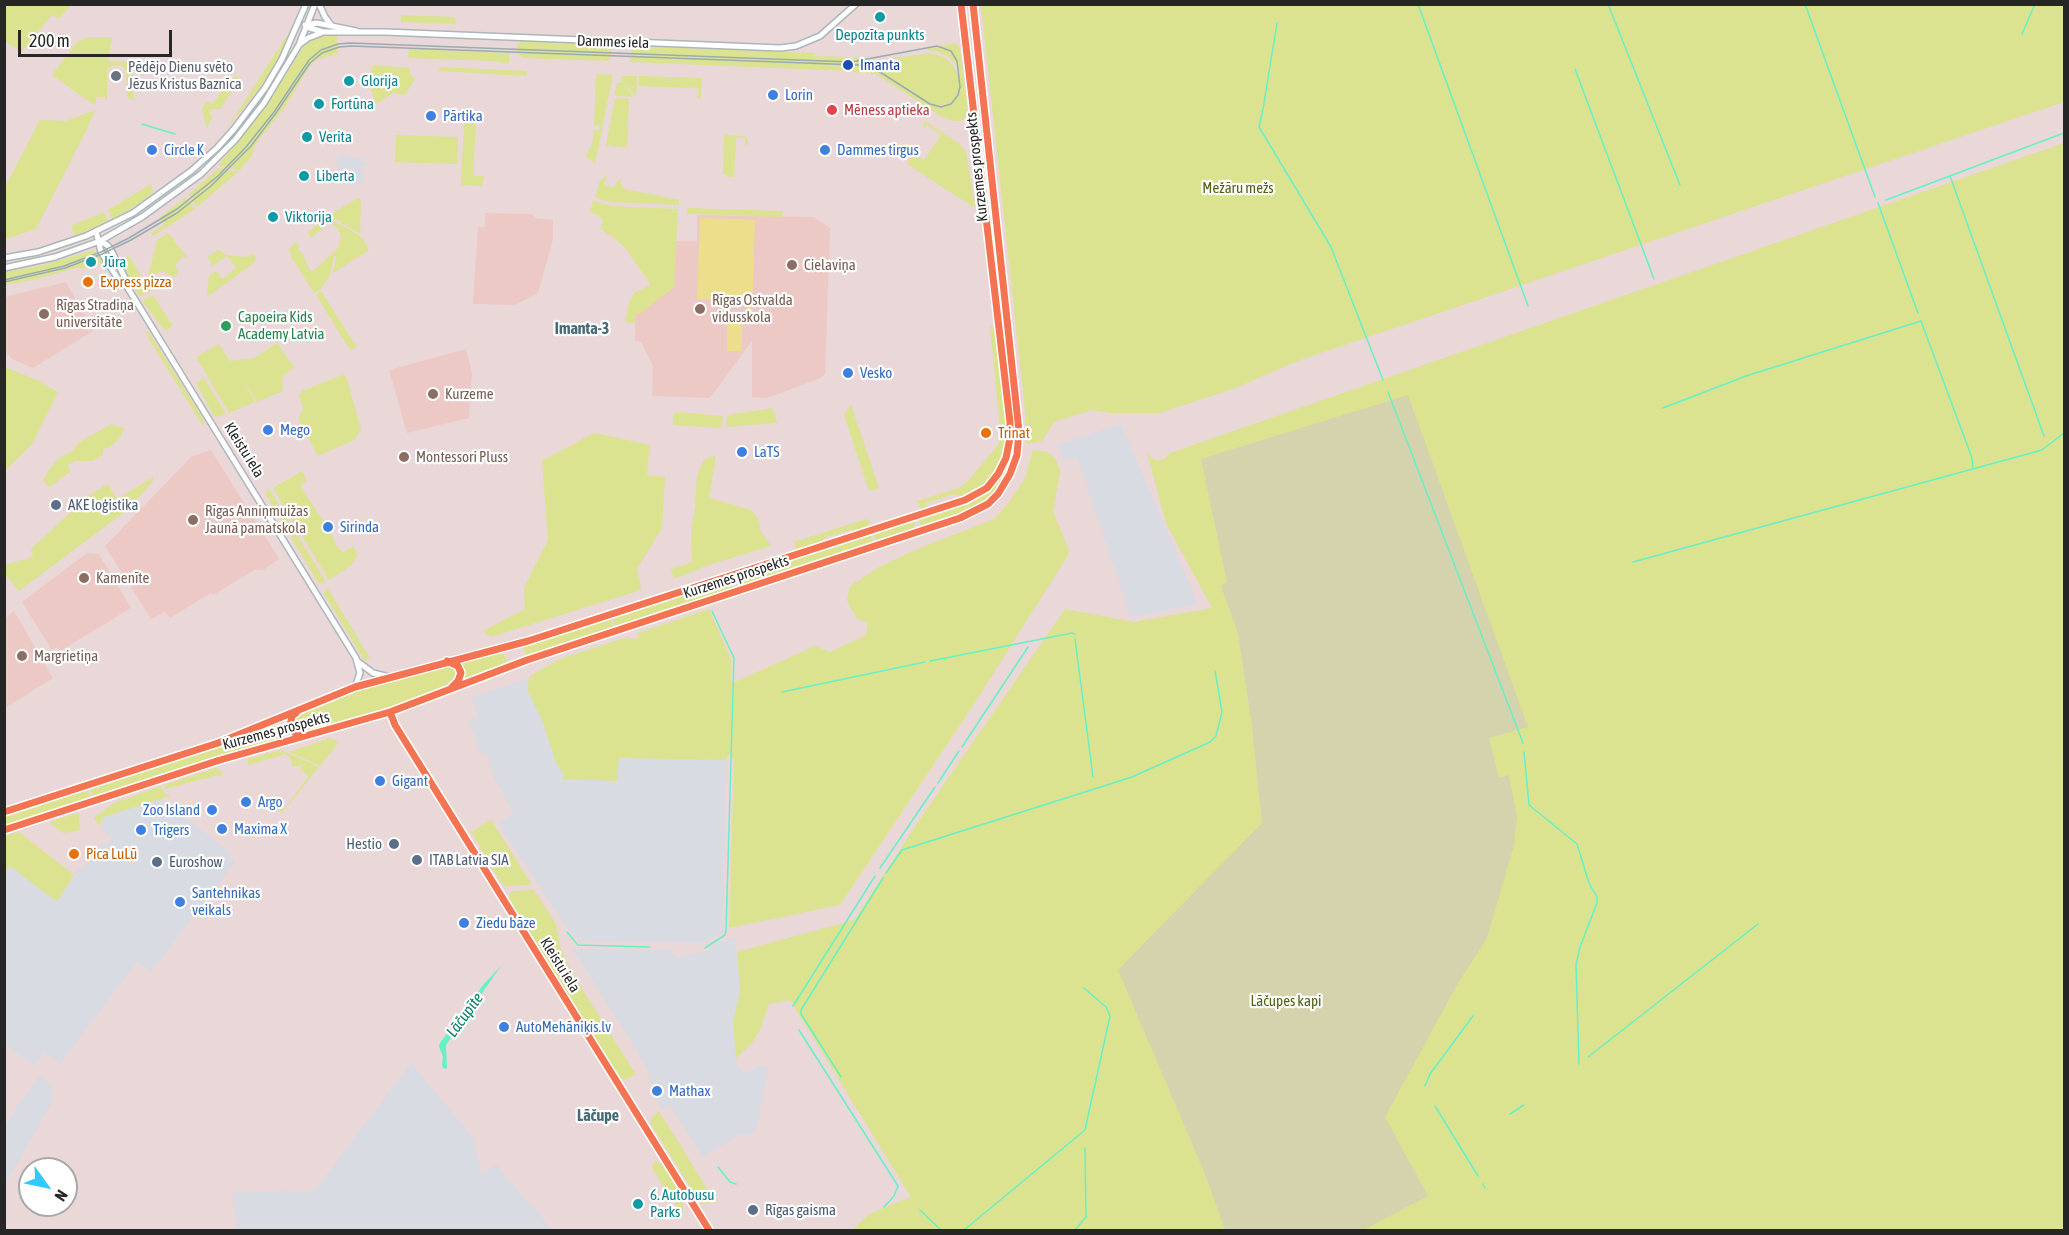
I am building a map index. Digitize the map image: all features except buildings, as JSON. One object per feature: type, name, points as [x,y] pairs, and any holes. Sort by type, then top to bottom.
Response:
[{"type":"main road","name":"Kurzemes prospekts","points":[[4,813],[218,743],[355,687],[447,661],[502,650],[977,495],[992,483],[1004,464],[1010,430],[961,4]]},
{"type":"main road","name":"Kurzemes prospekts","points":[[4,830],[220,760],[390,712],[527,660],[968,516],[981,509],[998,494],[1010,474],[1017,455],[1019,432],[973,4]]},
{"type":"main road","points":[[998,323],[1008,322]]},
{"type":"main road","points":[[917,515],[919,532]]},
{"type":"main road","points":[[731,576],[737,591]]},
{"type":"main road","points":[[447,661],[455,664],[461,673],[459,681],[450,689]]},
{"type":"main road","points":[[298,711],[292,716],[290,726],[298,735],[306,736]]},
{"type":"main road","name":"Kleistu iela","points":[[390,712],[395,725],[709,1230]]},
{"type":"street","points":[[4,258],[49,249],[96,231],[133,213],[161,194],[217,148],[265,88],[297,27],[306,4]]},
{"type":"street","points":[[4,268],[55,257],[100,241],[142,217],[187,185],[214,162],[242,132],[264,103],[299,45],[317,4]]},
{"type":"street","points":[[317,4],[332,25]]},
{"type":"street","name":"Dammes iela","points":[[307,24],[332,25],[356,31],[788,48],[820,36],[856,4]]},
{"type":"street","points":[[297,27],[307,24]]},
{"type":"street","name":"Dammes iela","points":[[307,24],[310,28],[323,32],[350,33],[356,31]]},
{"type":"street","points":[[299,45],[308,38],[323,32]]},
{"type":"street","name":"Kleistu iela","points":[[96,231],[101,252],[120,282],[126,285]]},
{"type":"street","name":"Kleistu iela","points":[[100,241],[110,248],[125,278],[126,285],[357,661],[373,672],[389,677]]},
{"type":"street","points":[[355,687],[360,673],[357,661]]},
{"type":"shaded area","points":[[337,157],[361,158],[361,161],[366,161],[366,167],[361,167],[364,180],[361,184],[345,185],[337,176]]},
{"type":"shaded area","points":[[485,213],[532,214],[535,218],[553,220],[553,239],[538,293],[515,305],[473,304],[478,227],[485,227]]},
{"type":"shaded area","points":[[697,215],[814,217],[830,228],[825,374],[821,378],[767,398],[752,397],[752,341],[710,398],[652,396],[653,366],[641,342],[635,341],[635,313],[674,287],[675,241],[697,241]]},
{"type":"shaded area","points":[[700,218],[755,220],[752,314],[747,313],[747,301],[697,299]]},
{"type":"shaded area","name":"Rīgas Stradiņa universitāte","points":[[66,282],[93,331],[33,368],[12,359],[5,350],[5,297]]},
{"type":"shaded area","points":[[727,321],[742,321],[742,351],[727,351]]},
{"type":"shaded area","name":"Kurzeme","points":[[466,349],[472,373],[469,418],[407,433],[389,370]]},
{"type":"shaded area","points":[[1121,424],[1198,604],[1131,617],[1080,465],[1076,458],[1064,461],[1057,445]]},
{"type":"shaded area","name":"Rīgas Anniņmuižas Jaunā pamatskola","points":[[211,450],[279,559],[263,570],[254,570],[213,595],[211,593],[170,618],[165,612],[151,619],[105,546],[191,457]]},
{"type":"shaded area","name":"Kamenīte","points":[[87,553],[99,554],[131,608],[60,651],[57,647],[52,650],[22,602]]},
{"type":"shaded area","name":"Margrietiņa","points":[[14,611],[53,678],[5,708],[5,618]]},
{"type":"shaded area","points":[[537,676],[566,767],[563,779],[618,758],[726,760],[723,932],[702,943],[580,941],[565,925],[498,823],[514,814],[494,777],[487,753],[480,754],[469,719],[478,717],[472,697]]},
{"type":"shaded area","points":[[161,799],[232,854],[229,857],[235,862],[151,972],[137,962],[60,1064],[44,1052],[34,1066],[5,1044],[4,872],[9,866],[57,901],[79,868],[82,869],[103,842],[107,845],[112,839],[104,831],[101,818]]},
{"type":"shaded area","points":[[735,938],[740,991],[730,1027],[735,1027],[737,1067],[742,1067],[743,1072],[753,1070],[758,1065],[768,1067],[756,1131],[753,1130],[752,1135],[739,1135],[703,1157],[670,1105],[662,1110],[651,1091],[658,1085],[657,1083],[652,1084],[648,1078],[651,1075],[645,1064],[573,949],[673,949],[672,953],[677,958],[707,951],[716,943]]},
{"type":"shaded area","points":[[411,1063],[472,1136],[482,1174],[496,1164],[538,1211],[550,1230],[237,1230],[233,1192],[312,1191]]},
{"type":"shaded area","points":[[39,1076],[53,1086],[51,1104],[21,1157],[18,1157],[18,1162],[5,1185],[5,1128]]},
{"type":"green space","points":[[5,4],[71,5],[59,19],[52,15],[21,53],[5,41]]},
{"type":"green space","name":"Mežāru mežs","points":[[981,5],[2064,5],[2064,102],[1300,360],[1233,389],[1160,413],[1110,413],[1092,410],[1054,422],[1042,441],[1026,444],[1025,410]]},
{"type":"green space","points":[[401,15],[455,17],[456,24],[401,22]]},
{"type":"green space","points":[[289,32],[290,35],[271,74],[226,130]]},
{"type":"green space","points":[[323,34],[337,34],[338,54],[318,59],[310,66],[283,110],[255,145],[252,156],[240,170],[220,166],[219,164],[265,107],[304,46]]},
{"type":"green space","points":[[89,37],[112,37],[108,61],[133,62],[133,94],[136,100],[130,100],[127,96],[126,71],[121,65],[111,66],[107,71],[107,100],[105,97],[96,97],[96,105],[52,75],[77,42]]},
{"type":"green space","points":[[521,41],[612,45],[609,61],[523,58],[517,54],[517,45]]},
{"type":"green space","points":[[956,43],[960,48],[968,113],[962,121],[942,117],[876,74],[852,72],[852,57],[870,58],[871,61],[877,61],[929,53],[944,57],[959,76],[958,67],[949,57],[937,51],[928,50],[928,48]]},
{"type":"green space","points":[[633,46],[814,53],[814,56],[849,57],[849,71],[630,62]]},
{"type":"green space","points":[[409,49],[509,53],[509,64],[491,61],[408,58]]},
{"type":"green space","points":[[372,65],[410,68],[410,74],[415,79],[405,95],[393,93],[376,104],[369,83]]},
{"type":"green space","points":[[440,67],[527,71],[527,74],[525,76],[439,71]]},
{"type":"green space","points":[[596,74],[613,75],[595,163],[585,156],[592,145],[594,129],[599,131],[599,126],[594,125]]},
{"type":"green space","points":[[237,76],[240,79],[220,109],[208,109],[212,117],[207,129],[202,109],[207,101],[213,104],[221,92],[217,86]]},
{"type":"green space","points":[[622,76],[637,76],[636,97],[623,82],[633,97],[614,95],[617,83],[621,83]]},
{"type":"green space","points":[[639,76],[702,78],[701,96],[699,98],[691,98],[698,97],[698,88],[638,86]]},
{"type":"green space","points":[[615,98],[629,99],[627,148],[606,145]]},
{"type":"green space","points":[[95,110],[36,229],[5,239],[5,187],[40,120],[66,121]]},
{"type":"green space","points":[[464,121],[476,121],[473,170],[474,176],[484,176],[482,186],[461,185]]},
{"type":"green space","points":[[925,121],[957,142],[966,151],[975,206],[973,207],[907,164],[913,153],[924,160],[941,135],[927,125],[924,128]]},
{"type":"green space","points":[[396,135],[458,137],[457,164],[395,162]]},
{"type":"green space","points":[[724,135],[745,136],[748,139],[748,145],[745,145],[745,138],[736,138],[734,177],[723,173]]},
{"type":"green space","points":[[2064,143],[2064,757],[2062,758],[2064,767],[2064,1230],[852,1230],[869,1214],[911,1197],[790,1000],[769,1004],[760,1030],[752,1043],[736,1058],[733,1022],[740,991],[737,952],[854,920],[920,819],[1065,609],[1134,622],[1212,608],[1166,523],[1147,453],[1154,460],[1163,460],[1170,453]]},
{"type":"green space","points":[[219,168],[238,172],[197,207],[188,195]]},
{"type":"green space","points":[[607,175],[604,185],[614,187],[620,178],[624,189],[679,200],[679,205],[610,202],[595,198],[600,180]]},
{"type":"green space","points":[[151,184],[153,191],[151,195],[112,219],[108,210]]},
{"type":"green space","points":[[186,197],[195,209],[153,236],[151,233],[163,226],[160,217]]},
{"type":"green space","points":[[358,198],[361,200],[360,234],[336,219],[334,221],[362,237],[369,250],[333,273],[336,256],[334,256],[330,275],[321,289],[314,293],[291,257],[289,249],[295,243],[300,246],[297,249],[303,254],[312,272],[340,246],[338,243],[342,239],[338,229],[332,224],[327,224],[311,238],[308,232],[328,216]]},
{"type":"green space","points":[[593,201],[611,206],[678,209],[674,287],[641,313],[636,313],[635,323],[625,322],[629,303],[634,293],[651,285],[625,248],[601,229],[603,220],[590,212]]},
{"type":"green space","points":[[688,208],[783,211],[782,217],[687,214]]},
{"type":"green space","points":[[104,212],[108,222],[75,236],[71,226]]},
{"type":"green space","points":[[168,233],[187,257],[182,257],[175,266],[178,270],[177,275],[173,277],[163,271],[154,274],[155,277],[150,280],[148,277],[157,240]]},
{"type":"green space","points":[[94,250],[105,262],[95,266],[91,260],[86,262],[89,269],[75,268],[5,285],[5,272],[43,265]]},
{"type":"green space","points":[[218,250],[227,255],[247,257],[253,253],[256,258],[254,263],[207,297],[209,275],[216,271],[222,279],[236,268],[227,256],[212,266],[208,257]]},
{"type":"green space","points":[[129,256],[151,291],[142,296],[139,296],[123,267],[120,267],[117,261]]},
{"type":"green space","points":[[321,291],[357,347],[350,350],[316,295]]},
{"type":"green space","points":[[153,295],[173,326],[165,331],[142,301]]},
{"type":"green space","points":[[990,326],[996,329],[1007,428],[1002,461],[989,482],[983,487],[962,498],[954,494],[926,503],[927,509],[921,510],[917,501],[958,488],[966,483],[998,445],[1001,438]]},
{"type":"green space","points":[[1004,326],[1016,427],[1015,452],[1007,475],[994,494],[975,509],[923,527],[920,524],[920,518],[963,504],[982,495],[995,484],[1005,468],[1012,441],[1002,328]]},
{"type":"green space","points":[[145,331],[149,332],[203,418],[203,426],[150,341]]},
{"type":"green space","points":[[277,343],[294,367],[284,375],[283,391],[257,402],[241,376],[255,402],[229,413],[196,357],[219,344],[230,361],[254,358]]},
{"type":"green space","points":[[5,367],[37,380],[58,392],[32,444],[5,471]]},
{"type":"green space","points":[[342,375],[346,376],[361,429],[354,440],[318,456],[298,419],[303,408],[299,395],[302,391]]},
{"type":"green space","points":[[204,378],[226,414],[217,417],[213,415],[196,383]]},
{"type":"green space","name":"Lāčupes kapi","points":[[1408,395],[1528,727],[1489,738],[1499,778],[1509,775],[1517,817],[1514,845],[1487,938],[1457,985],[1385,1117],[1428,1196],[1363,1230],[1225,1230],[1205,1174],[1118,970],[1262,823],[1252,726],[1238,633],[1221,586],[1227,582],[1201,459]]},
{"type":"green space","points":[[851,405],[879,488],[869,491],[844,415]]},
{"type":"green space","points":[[773,408],[777,423],[726,427],[727,415]]},
{"type":"green space","points":[[676,412],[723,416],[721,428],[673,425],[673,415]]},
{"type":"green space","points":[[111,424],[124,428],[120,438],[110,447],[103,449],[103,455],[93,461],[75,461],[68,465],[70,472],[49,487],[43,481],[59,458],[71,452],[80,442]]},
{"type":"green space","points":[[594,433],[650,445],[647,475],[665,477],[662,528],[637,569],[641,590],[491,637],[483,631],[525,609],[524,588],[548,540],[542,461]]},
{"type":"green space","points":[[1033,450],[1048,452],[1056,459],[1060,472],[1053,512],[1069,550],[1067,557],[976,701],[840,905],[729,928],[734,759],[728,755],[726,760],[619,758],[617,781],[562,779],[564,774],[556,763],[542,720],[527,689],[530,676],[560,659],[624,638],[638,639],[638,633],[709,609],[731,659],[731,684],[815,646],[830,652],[866,635],[868,622],[857,619],[847,601],[850,586],[881,566],[913,551],[994,519],[1025,478]]},
{"type":"green space","points":[[716,455],[709,498],[751,510],[758,518],[760,530],[771,546],[706,566],[674,579],[671,569],[692,562],[691,530],[697,475],[704,460]]},
{"type":"green space","points":[[302,471],[307,481],[301,484],[303,490],[339,549],[343,552],[353,546],[358,555],[350,566],[329,580],[273,488]]},
{"type":"green space","points":[[153,477],[153,481],[126,511],[19,591],[5,574],[5,565],[33,557],[31,549],[88,496],[108,484],[117,499]]},
{"type":"green space","points":[[267,490],[270,490],[326,582],[319,584],[317,581],[266,495]]},
{"type":"green space","points":[[866,519],[869,521],[868,527],[823,538],[823,541],[796,550],[794,542]]},
{"type":"green space","points":[[913,520],[914,530],[876,543],[874,533]]},
{"type":"green space","points":[[871,534],[874,544],[743,586],[739,585],[741,576]]},
{"type":"green space","points":[[726,581],[732,586],[730,590],[616,627],[613,618]]},
{"type":"green space","points":[[327,587],[370,658],[365,661],[324,594]]},
{"type":"green space","points":[[611,618],[613,628],[526,657],[523,645]]},
{"type":"green space","points":[[501,651],[509,663],[463,681],[463,670],[457,661]]},
{"type":"green space","points":[[449,666],[457,670],[456,679],[430,693],[336,724],[306,731],[298,730],[295,726],[294,721],[298,716],[333,700],[379,684]]},
{"type":"green space","points":[[276,722],[281,741],[94,798],[90,788]]},
{"type":"green space","points":[[330,738],[339,742],[320,766],[289,752]]},
{"type":"green space","points":[[281,750],[319,767],[282,813],[277,810],[281,807],[284,809],[309,776],[300,770],[303,765],[293,767],[290,758],[285,754],[249,765],[247,759]]},
{"type":"green space","points":[[216,768],[222,772],[222,777],[218,775],[166,789],[164,785]]},
{"type":"green space","points":[[161,786],[163,792],[170,796],[101,818],[101,824],[97,823],[94,818],[114,803]]},
{"type":"green space","points":[[87,789],[91,799],[5,827],[4,815]]},
{"type":"green space","points":[[77,813],[80,830],[63,833],[50,822]]},
{"type":"green space","points":[[490,820],[532,885],[506,886],[501,883],[471,832]]},
{"type":"green space","points":[[19,832],[74,875],[57,902],[10,866],[5,872],[5,836]]},
{"type":"green space","points":[[534,890],[556,924],[560,946],[566,961],[636,1074],[625,1080],[618,1078],[509,899],[512,891]]},
{"type":"green space","points":[[659,1111],[716,1203],[701,1204],[650,1123],[651,1118]]},
{"type":"green space","points":[[655,1161],[665,1166],[677,1185],[683,1205],[681,1213],[653,1170],[652,1165]]},
{"type":"water","name":"Lāčupīte","points":[[501,966],[446,1045],[447,1068],[444,1069],[440,1043],[483,985]]},
{"type":"waterway","points":[[1418,4],[1528,306]]},
{"type":"waterway","points":[[1608,4],[1680,185]]},
{"type":"waterway","points":[[1805,4],[1875,197]]},
{"type":"waterway","points":[[2022,34],[2035,4]]},
{"type":"waterway","points":[[1277,23],[1259,127],[1331,247],[1383,380]]},
{"type":"waterway","points":[[1575,69],[1654,279]]},
{"type":"waterway","points":[[142,124],[175,134]]},
{"type":"waterway","points":[[1886,200],[2064,133]]},
{"type":"waterway","points":[[1950,176],[2044,436]]},
{"type":"waterway","points":[[1878,203],[1918,313]]},
{"type":"waterway","points":[[1663,408],[1746,376],[1921,321],[1972,458],[1973,468]]},
{"type":"waterway","points":[[1388,392],[1523,743]]},
{"type":"waterway","points":[[1633,562],[2042,450],[2064,433]]},
{"type":"waterway","points":[[705,948],[725,935],[726,930],[734,658],[712,611]]},
{"type":"waterway","points":[[930,661],[1075,634]]},
{"type":"waterway","points":[[1075,639],[1093,777]]},
{"type":"waterway","points":[[962,747],[1028,647]]},
{"type":"waterway","points":[[782,692],[925,662]]},
{"type":"waterway","points":[[886,873],[902,850],[1132,777],[1210,742],[1216,736],[1222,712],[1215,671]]},
{"type":"waterway","points":[[938,783],[959,751]]},
{"type":"waterway","points":[[1524,752],[1529,805],[1577,844],[1589,883],[1597,897],[1576,965],[1579,1064]]},
{"type":"waterway","points":[[880,868],[935,787]]},
{"type":"waterway","points":[[793,1006],[875,876]]},
{"type":"waterway","points":[[841,1077],[801,1014],[801,1010],[883,878]]},
{"type":"waterway","points":[[1588,1057],[1758,924]]},
{"type":"waterway","points":[[567,932],[578,945],[650,947]]},
{"type":"waterway","points":[[964,1230],[1085,1130],[1110,1016],[1106,1007],[1084,988]]},
{"type":"waterway","points":[[1425,1086],[1430,1074],[1473,1016]]},
{"type":"waterway","points":[[799,1030],[898,1186],[894,1196],[884,1207]]},
{"type":"waterway","points":[[1510,1114],[1524,1105]]},
{"type":"waterway","points":[[1435,1106],[1478,1176]]},
{"type":"waterway","points":[[1075,1230],[1086,1217],[1085,1148]]},
{"type":"waterway","points":[[718,1167],[730,1182],[736,1184]]},
{"type":"waterway","points":[[1483,1184],[1485,1188]]},
{"type":"waterway","points":[[920,1210],[941,1230]]},
{"type":"tram line","points":[[4,280],[64,266],[101,252],[177,209],[218,176],[246,147],[274,112],[309,60],[321,50],[338,44],[851,62],[937,46],[951,51],[957,61],[960,87],[958,95],[951,104],[941,107],[930,104],[880,72],[859,65],[339,47],[322,53],[310,63],[251,146],[211,186],[177,213],[102,254],[65,268],[4,282]]},
{"type":"place","name":"Depozīta punkts","points":[[880,17]]},
{"type":"place","name":"Imanta","points":[[848,65]]},
{"type":"place","name":"Pēdējo Dienu svēto Jēzus Kristus Baznīca","points":[[116,76]]},
{"type":"place","name":"Glorija","points":[[349,81]]},
{"type":"place","name":"Lorin","points":[[773,95]]},
{"type":"place","name":"Fortūna","points":[[319,104]]},
{"type":"place","name":"Mēness aptieka","points":[[832,110]]},
{"type":"place","name":"Pārtika","points":[[431,116]]},
{"type":"place","name":"Verita","points":[[307,137]]},
{"type":"place","name":"Circle K","points":[[152,150]]},
{"type":"place","name":"Dammes tirgus","points":[[825,150]]},
{"type":"place","name":"Liberta","points":[[304,176]]},
{"type":"place","name":"Viktorija","points":[[273,217]]},
{"type":"place","name":"Jūra","points":[[91,262]]},
{"type":"place","name":"Cielaviņa","points":[[792,265]]},
{"type":"place","name":"Express pizza","points":[[88,282]]},
{"type":"place","name":"Rīgas Ostvalda vidusskola","points":[[700,309]]},
{"type":"place","name":"Rīgas Stradiņa universitāte","points":[[44,314]]},
{"type":"place","name":"Capoeira Kids Academy Latvia","points":[[226,326]]},
{"type":"place","name":"Vesko","points":[[848,373]]},
{"type":"place","name":"Kurzeme","points":[[433,394]]},
{"type":"place","name":"Mego","points":[[268,430]]},
{"type":"place","name":"Trinat","points":[[986,433]]},
{"type":"place","name":"LaTS","points":[[742,452]]},
{"type":"place","name":"Montessori Pluss","points":[[404,457]]},
{"type":"place","name":"AKE loģistika","points":[[56,505]]},
{"type":"place","name":"Rīgas Anniņmuižas Jaunā pamatskola","points":[[193,520]]},
{"type":"place","name":"Sirinda","points":[[328,527]]},
{"type":"place","name":"Kamenīte","points":[[84,578]]},
{"type":"place","name":"Margrietiņa","points":[[22,656]]},
{"type":"place","name":"Gigant","points":[[380,781]]},
{"type":"place","name":"Argo","points":[[246,802]]},
{"type":"place","name":"Zoo Island","points":[[212,810]]},
{"type":"place","name":"Maxima X","points":[[222,829]]},
{"type":"place","name":"Trigers","points":[[141,830]]},
{"type":"place","name":"Hestio","points":[[394,844]]},
{"type":"place","name":"Pica LuLū","points":[[74,854]]},
{"type":"place","name":"ITAB Latvia SIA","points":[[417,860]]},
{"type":"place","name":"Euroshow","points":[[157,862]]},
{"type":"place","name":"Santehnikas veikals","points":[[180,902]]},
{"type":"place","name":"Ziedu bāze","points":[[464,923]]},
{"type":"place","name":"AutoMehāniķis.lv","points":[[504,1027]]},
{"type":"place","name":"Mathax","points":[[657,1091]]},
{"type":"place","name":"6. Autobusu Parks","points":[[638,1204]]},
{"type":"place","name":"Rīgas gaisma","points":[[753,1210]]},
{"type":"district","name":"Imanta-3","points":[[582,329]]},
{"type":"district","name":"Lāčupe","points":[[598,1116]]}]
